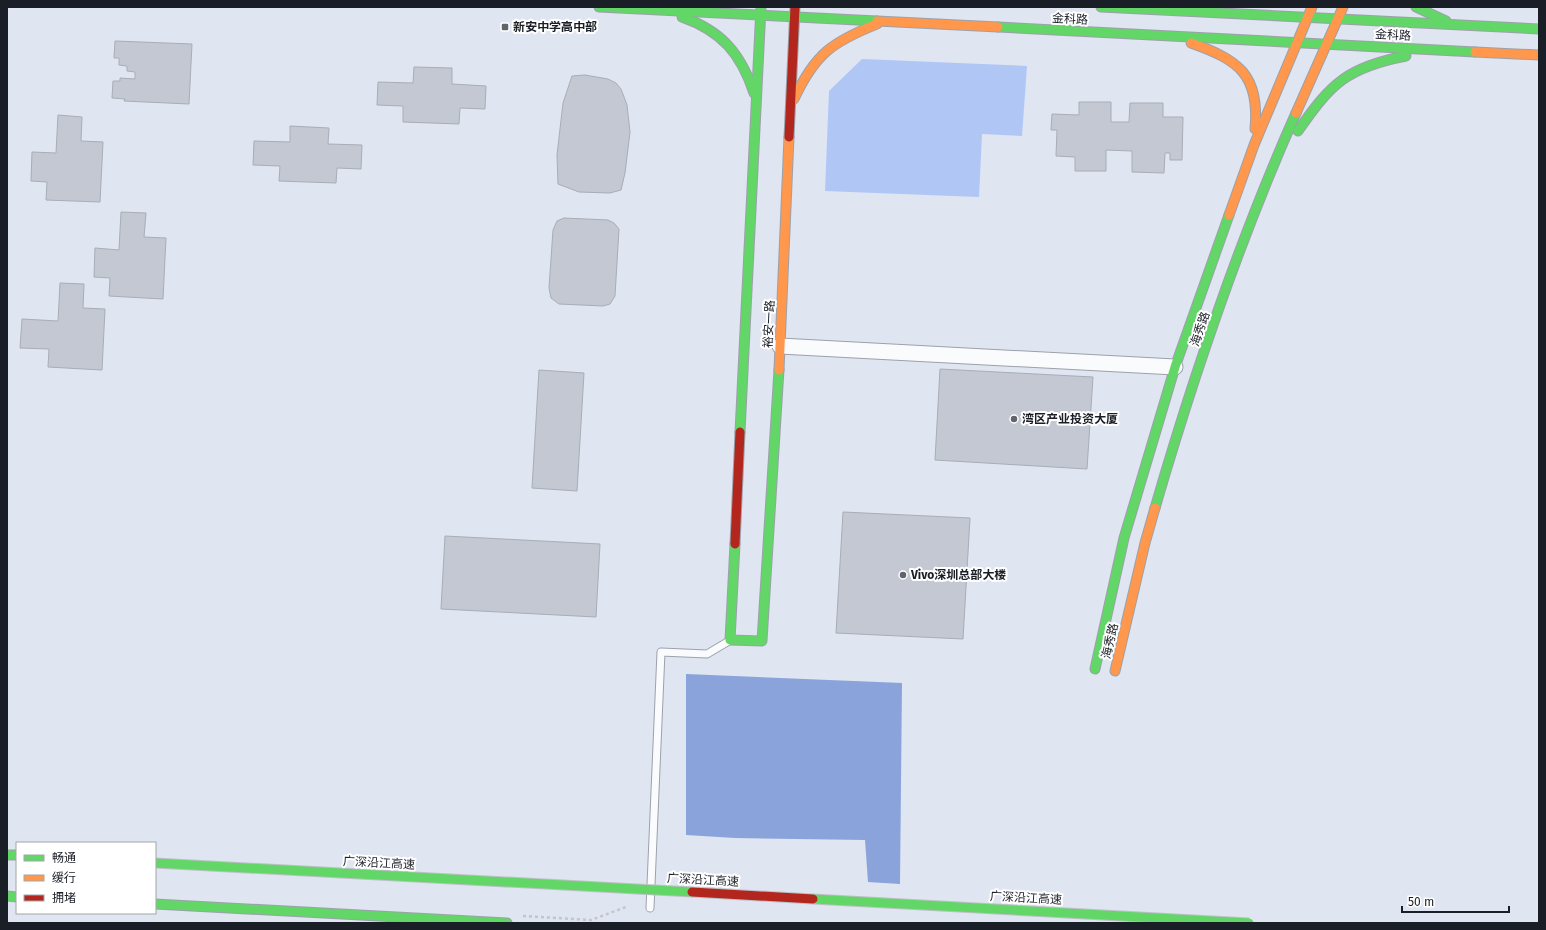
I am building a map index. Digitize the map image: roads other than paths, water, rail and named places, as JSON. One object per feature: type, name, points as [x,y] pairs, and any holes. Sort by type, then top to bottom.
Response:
[{"type":"main road","name":"金科路","points":[[599,7],[658,10],[761,11],[795,17],[1539,55]]},
{"type":"main road","name":"裕安一路","points":[[761,11],[730,640],[762,641],[780,346],[795,7]]},
{"type":"main road","name":"金科路","points":[[1101,7],[1539,29]]},
{"type":"main road","points":[[1208,12],[1228,7]]},
{"type":"main road","name":"海秀路","points":[[1095,669],[1124,538],[1175,367],[1254,145],[1312,7]]},
{"type":"main road","name":"海秀路","points":[[1115,671],[1145,543],[1180,423],[1265,183],[1343,7]]},
{"type":"main road","points":[[1416,7],[1455,25]]},
{"type":"main road","points":[[658,10],[703,24],[726,42],[736,52],[750,77],[757,105]]},
{"type":"main road","points":[[791,107],[807,72],[823,52],[842,39],[884,22]]},
{"type":"main road","points":[[1164,35],[1219,53],[1248,76],[1252,85],[1257,106],[1254,145]]},
{"type":"main road","points":[[1265,183],[1316,104],[1337,82],[1360,68],[1374,62],[1443,50]]},
{"type":"main road","name":"广深沿江高速","points":[[156,863],[1249,923]]},
{"type":"main road","points":[[156,904],[507,923]]},
{"type":"street","points":[[780,346],[1175,367]]},
{"type":"lane","points":[[650,908],[661,652],[707,654],[730,640]]},
{"type":"place","name":"新安中学高中部","points":[[505,27]]},
{"type":"place","name":"湾区产业投资大厦","points":[[1014,419]]},
{"type":"place","name":"Vivo深圳总部大楼","points":[[903,575]]}]
